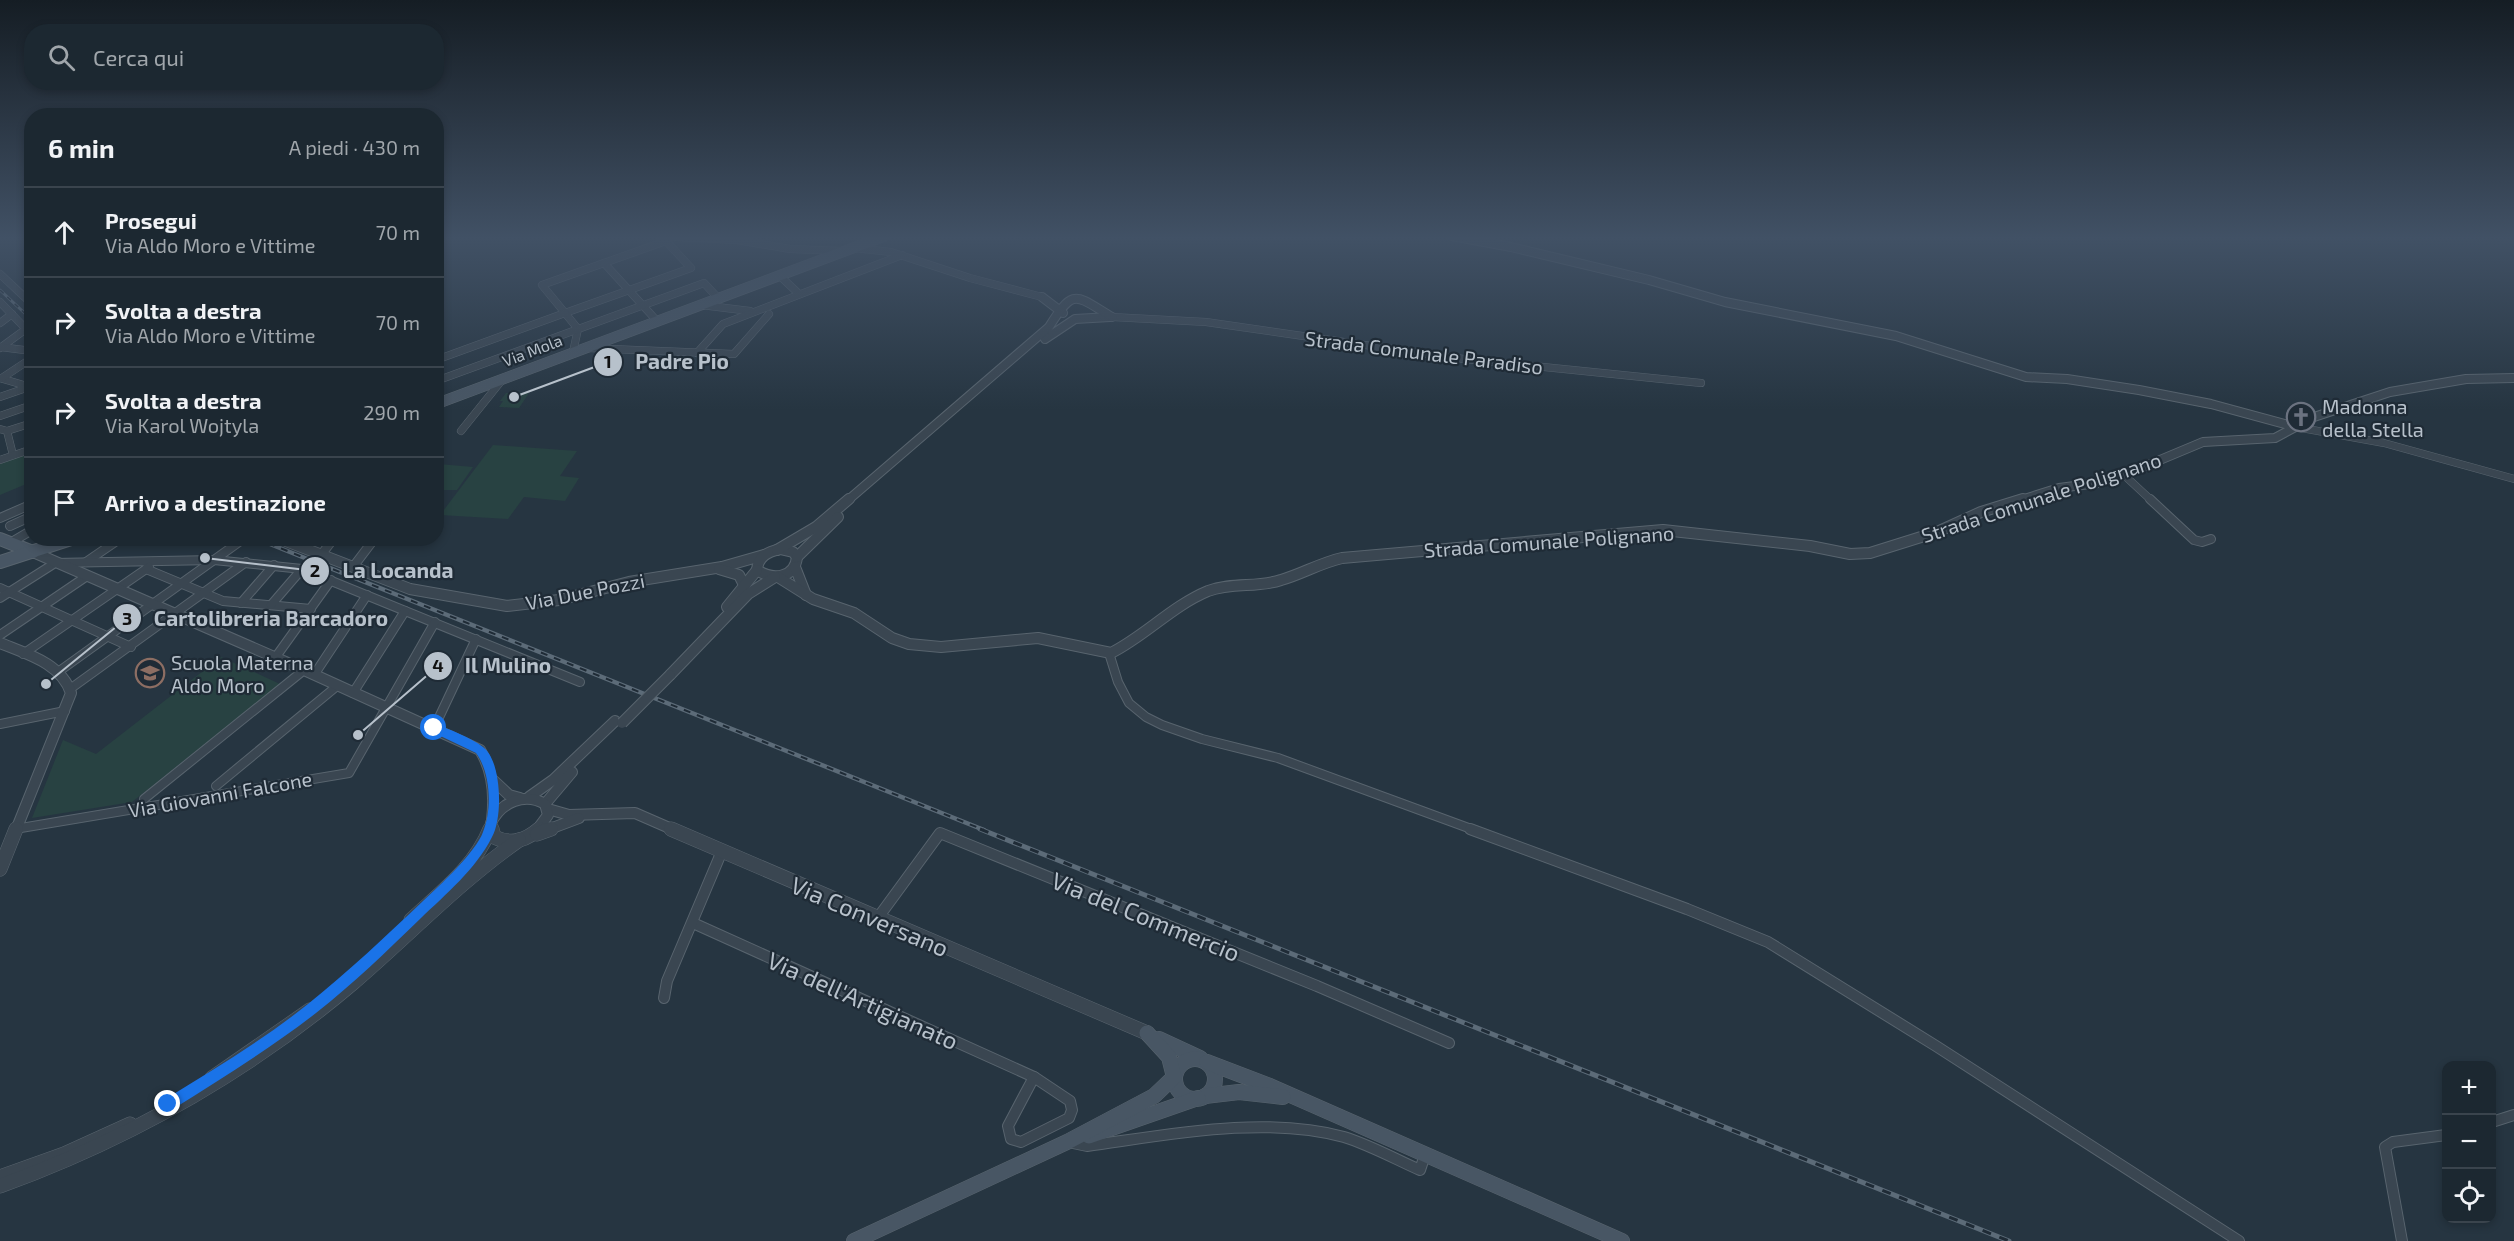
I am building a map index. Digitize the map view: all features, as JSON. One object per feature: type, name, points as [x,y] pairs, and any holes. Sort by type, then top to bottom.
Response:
[{"type":"main road","name":"Via Mola","points":[[444,401],[729,294]]},
{"type":"main road","points":[[5,541],[33,552]]},
{"type":"main road","points":[[0,561],[51,546]]},
{"type":"main road","points":[[1147,1033],[1206,1061],[1270,1086],[1622,1241]]},
{"type":"main road","points":[[1147,1033],[1167,1052],[1175,1087],[1180,1094],[1186,1097],[1199,1098],[1239,1092],[1301,1101]]},
{"type":"main road","points":[[854,1241],[1067,1142],[1154,1096],[1174,1077],[1182,1063],[1196,1059],[1206,1061],[1215,1072],[1215,1083],[1208,1094],[1112,1130],[1067,1142]]},
{"type":"street","points":[[549,294],[578,329]]},
{"type":"street","points":[[444,357],[620,294]]},
{"type":"street","points":[[634,294],[657,321]]},
{"type":"street","points":[[444,378],[674,294]]},
{"type":"street","points":[[714,294],[718,298]]},
{"type":"street","points":[[697,353],[723,324],[799,294]]},
{"type":"street","points":[[1030,294],[1072,299]]},
{"type":"street","points":[[1697,294],[1725,302],[1896,336],[2026,377],[2067,379],[2211,404],[2296,427],[2384,443],[2514,479]]},
{"type":"street","points":[[1042,297],[1070,316],[1080,316]]},
{"type":"street","name":"Strada Comunale Paradiso","points":[[1072,299],[1082,299],[1112,317]]},
{"type":"street","name":"Via Due Pozzi","points":[[298,546],[419,592],[507,606],[559,600],[629,582],[722,567],[764,555],[777,550],[816,526],[1044,332],[1064,303],[1072,299]]},
{"type":"street","points":[[0,302],[24,327]]},
{"type":"street","points":[[700,305],[769,314]]},
{"type":"street","points":[[0,1186],[92,1152],[164,1114],[242,1068],[302,1025],[356,980],[466,879],[542,827],[548,814],[546,806],[568,775],[748,594],[796,562],[831,523],[999,377],[1062,325],[1089,313],[1092,305]]},
{"type":"street","points":[[0,323],[12,314]]},
{"type":"street","points":[[584,348],[734,354],[769,314]]},
{"type":"street","name":"Strada Comunale Paradiso","points":[[1080,316],[1206,322],[1253,331],[1455,358],[1701,383]]},
{"type":"street","points":[[573,352],[578,329]]},
{"type":"street","points":[[0,348],[24,330]]},
{"type":"street","points":[[0,348],[24,350]]},
{"type":"street","points":[[1,378],[24,363]]},
{"type":"street","name":"Strada Comunale Polignano","points":[[1109,653],[1124,647],[1182,605],[1209,591],[1224,587],[1280,581],[1324,562],[1342,558],[1663,530],[1810,546],[1850,554],[1870,553],[1937,532],[1981,512],[2059,488],[2098,483],[2124,475],[2202,442],[2275,438],[2283,436],[2308,419],[2348,404],[2442,382],[2486,376],[2514,378]]},
{"type":"street","points":[[1,378],[24,385]]},
{"type":"street","points":[[461,431],[502,380]]},
{"type":"street","points":[[0,397],[24,388]]},
{"type":"street","points":[[0,416],[24,408]]},
{"type":"street","points":[[13,455],[3,430],[24,425]]},
{"type":"street","points":[[0,460],[24,452]]},
{"type":"street","points":[[2124,475],[2189,536],[2198,542],[2211,539]]},
{"type":"street","points":[[0,518],[24,508]]},
{"type":"street","points":[[10,526],[24,520]]},
{"type":"street","points":[[5,541],[24,533]]},
{"type":"street","points":[[85,562],[109,546]]},
{"type":"street","points":[[58,672],[214,560],[229,546]]},
{"type":"street","points":[[321,555],[328,546]]},
{"type":"street","points":[[353,567],[369,546]]},
{"type":"street","points":[[777,550],[789,550],[796,562],[806,595]]},
{"type":"street","points":[[0,1177],[91,1143],[140,1119],[206,1082],[275,1036],[311,1009],[375,954],[451,882],[482,844],[491,823],[494,807],[492,779],[486,758],[480,750],[33,552]]},
{"type":"street","points":[[667,674],[730,603],[764,555]]},
{"type":"street","points":[[0,598],[55,563],[214,560],[302,569],[580,682]]},
{"type":"street","points":[[23,654],[157,561]]},
{"type":"street","points":[[70,689],[247,562]]},
{"type":"street","points":[[241,603],[274,565]]},
{"type":"street","name":"Via Due Pozzi","points":[[722,567],[756,569],[765,575],[776,577]]},
{"type":"street","points":[[146,569],[223,601],[311,609]]},
{"type":"street","points":[[271,605],[302,569]]},
{"type":"street","points":[[710,569],[739,575],[744,585]]},
{"type":"street","points":[[0,635],[87,576]]},
{"type":"street","points":[[776,577],[806,595],[854,613],[892,638],[909,644],[941,647],[1038,638],[1109,653],[1126,697],[1132,706],[1148,717],[1225,746],[1278,758],[1306,768],[1687,909],[1768,942],[1936,1046],[2239,1241]]},
{"type":"street","points":[[274,658],[331,580]]},
{"type":"street","points":[[0,588],[131,647]]},
{"type":"street","points":[[144,799],[309,673],[367,595]]},
{"type":"street","points":[[353,693],[405,610]]},
{"type":"street","points":[[387,707],[435,622]]},
{"type":"street","points":[[434,728],[476,639]]},
{"type":"street","points":[[0,643],[58,672],[70,689],[70,698],[65,711],[0,869]]},
{"type":"street","points":[[216,786],[337,686]]},
{"type":"street","name":"Via Giovanni Falcone","points":[[15,829],[350,772],[387,707]]},
{"type":"street","points":[[0,724],[65,711]]},
{"type":"street","points":[[591,814],[524,839],[499,840],[494,837],[491,823],[504,806],[526,798],[553,780],[619,722]]},
{"type":"street","points":[[492,779],[508,795],[526,798],[558,814],[568,816],[591,814]]},
{"type":"street","name":"Via Conversano","points":[[591,814],[618,811],[635,813],[877,919],[1147,1033]]},
{"type":"street","name":"Via del Commercio","points":[[877,919],[940,833],[1317,986],[1449,1043]]},
{"type":"street","points":[[664,998],[667,981],[722,850]]},
{"type":"street","name":"Via dell'Artigianato","points":[[693,922],[1034,1077],[1070,1101],[1072,1110],[1069,1118],[1021,1142],[1011,1139],[1008,1126],[1034,1077]]},
{"type":"street","points":[[2496,1121],[2514,1115]]},
{"type":"street","points":[[1067,1142],[1087,1146],[1213,1131],[1267,1130],[1336,1135],[1420,1170],[1425,1155]]},
{"type":"street","points":[[2402,1241],[2385,1147],[2393,1142],[2442,1136]]},
{"type":"green space","points":[[506,393],[529,393],[519,408],[499,407]]},
{"type":"green space","points":[[493,445],[577,451],[560,476],[579,478],[565,501],[524,497],[508,519],[444,515],[444,510]]},
{"type":"green space","points":[[24,453],[24,485],[0,495],[0,462]]},
{"type":"green space","points":[[444,464],[473,467],[457,490],[444,490]]},
{"type":"green space","points":[[221,657],[280,684],[132,802],[32,818],[63,740],[96,754]]},
{"type":"railway","points":[[4,294],[24,312]]},
{"type":"railway","points":[[275,546],[984,830]]},
{"type":"railway","points":[[980,829],[2009,1241]]},
{"type":"place","name":"Padre Pio","points":[[514,397]]},
{"type":"place","name":"Madonna della Stella","points":[[2301,417]]},
{"type":"place","name":"La Locanda","points":[[205,558]]},
{"type":"place","name":"Scuola Materna Aldo Moro","points":[[150,673]]},
{"type":"place","name":"Cartolibreria Barcadoro","points":[[46,684]]},
{"type":"place","name":"Il Mulino","points":[[358,735]]},
{"type":"route","points":[[168,1104],[244,1058],[311,1009],[375,954],[451,882],[482,844],[489,834],[494,807],[492,779],[486,758],[480,750],[434,728]]}]
